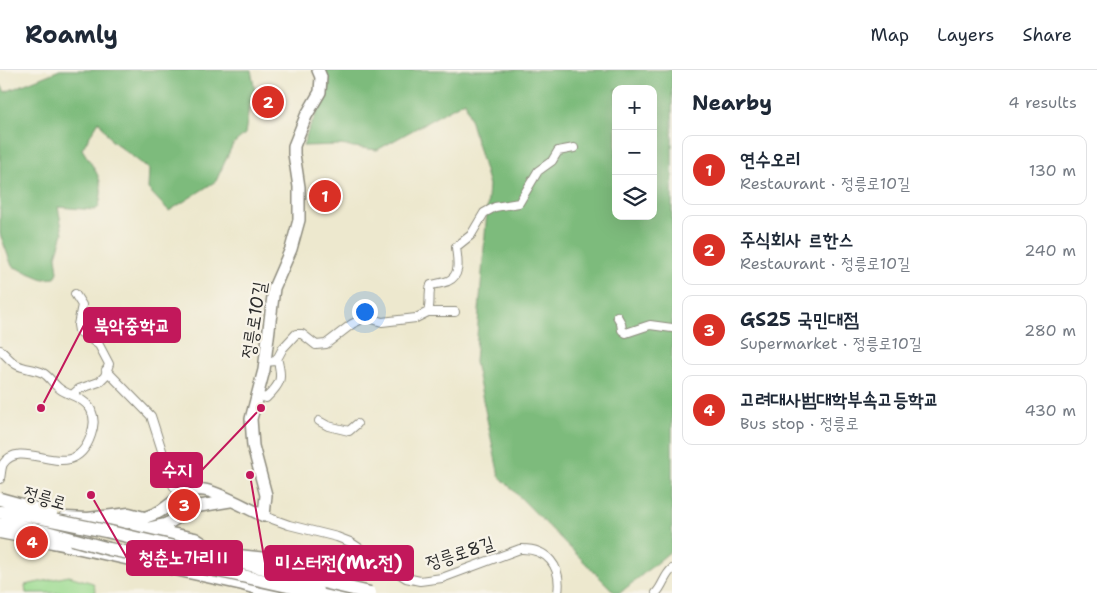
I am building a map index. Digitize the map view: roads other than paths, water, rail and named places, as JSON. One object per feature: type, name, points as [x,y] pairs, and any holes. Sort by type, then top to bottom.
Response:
[{"type":"main road","name":"정릉로10길","points":[[264,516],[266,494],[252,440],[251,419],[265,362],[274,288],[291,249],[299,220],[299,187],[294,146],[306,116],[320,92],[322,84],[318,70]]},
{"type":"main road","points":[[75,546],[104,532],[138,523],[161,510],[180,496],[197,490],[207,490],[215,498],[230,501],[264,516]]},
{"type":"main road","points":[[169,529],[194,508],[215,498]]},
{"type":"main road","points":[[0,499],[59,515],[104,532]]},
{"type":"main road","name":"정릉로","points":[[0,505],[48,516],[86,529],[342,593]]},
{"type":"main road","points":[[0,512],[24,514],[370,593]]},
{"type":"main road","points":[[48,516],[82,520],[129,514],[138,523],[239,568]]},
{"type":"main road","points":[[0,522],[43,531],[109,550],[299,593]]},
{"type":"main road","points":[[75,546],[86,529],[138,523],[169,529],[195,539],[239,568]]},
{"type":"main road","points":[[0,530],[52,542],[109,550]]},
{"type":"main road","points":[[0,530],[243,584],[318,593]]},
{"type":"main road","points":[[200,554],[234,555],[300,564],[362,593]]},
{"type":"street","points":[[428,312],[431,285],[448,281],[454,277],[458,267],[456,247],[471,235],[484,213],[495,207],[519,203],[538,171],[552,161],[558,151],[574,148]]},
{"type":"street","points":[[72,395],[79,389],[99,382],[105,376],[108,364],[99,345],[79,331],[78,325],[82,305],[75,294]]},
{"type":"street","points":[[265,362],[276,361],[289,340],[296,334],[302,334],[316,344],[326,344],[352,324],[366,317],[382,322],[416,318],[428,312],[455,312]]},
{"type":"street","points":[[617,316],[622,330],[626,333],[650,325],[672,328]]},
{"type":"street","points":[[0,350],[17,365],[44,373],[58,388],[81,399],[89,406],[94,417],[93,428],[87,446],[80,455],[69,460],[54,460],[19,454],[11,457],[3,464],[0,479]]},
{"type":"street","points":[[256,395],[266,398],[278,386],[281,375],[277,358]]},
{"type":"street","points":[[106,370],[151,416],[173,485],[180,496]]},
{"type":"street","points":[[319,421],[328,426],[348,431],[357,424]]},
{"type":"street","name":"정릉로8길","points":[[264,516],[350,542],[406,578],[420,581],[442,578],[520,549],[529,549],[552,560],[558,581],[558,593]]},
{"type":"street","points":[[656,593],[672,569]]},
{"type":"street","points":[[664,581],[672,585]]},
{"type":"place","name":"주식회사 르한스","points":[[268,102]]},
{"type":"place","name":"연수오리","points":[[325,196]]},
{"type":"place","name":"북악중학교","points":[[41,408]]},
{"type":"place","name":"수지","points":[[261,408]]},
{"type":"place","name":"미스터전(Mr.전)","points":[[250,475]]},
{"type":"place","name":"청춘노가리Ⅱ","points":[[91,495]]},
{"type":"place","name":"GS25 국민대점","points":[[184,505]]},
{"type":"place","name":"고려대사범대학부속고등학교","points":[[32,542]]}]
